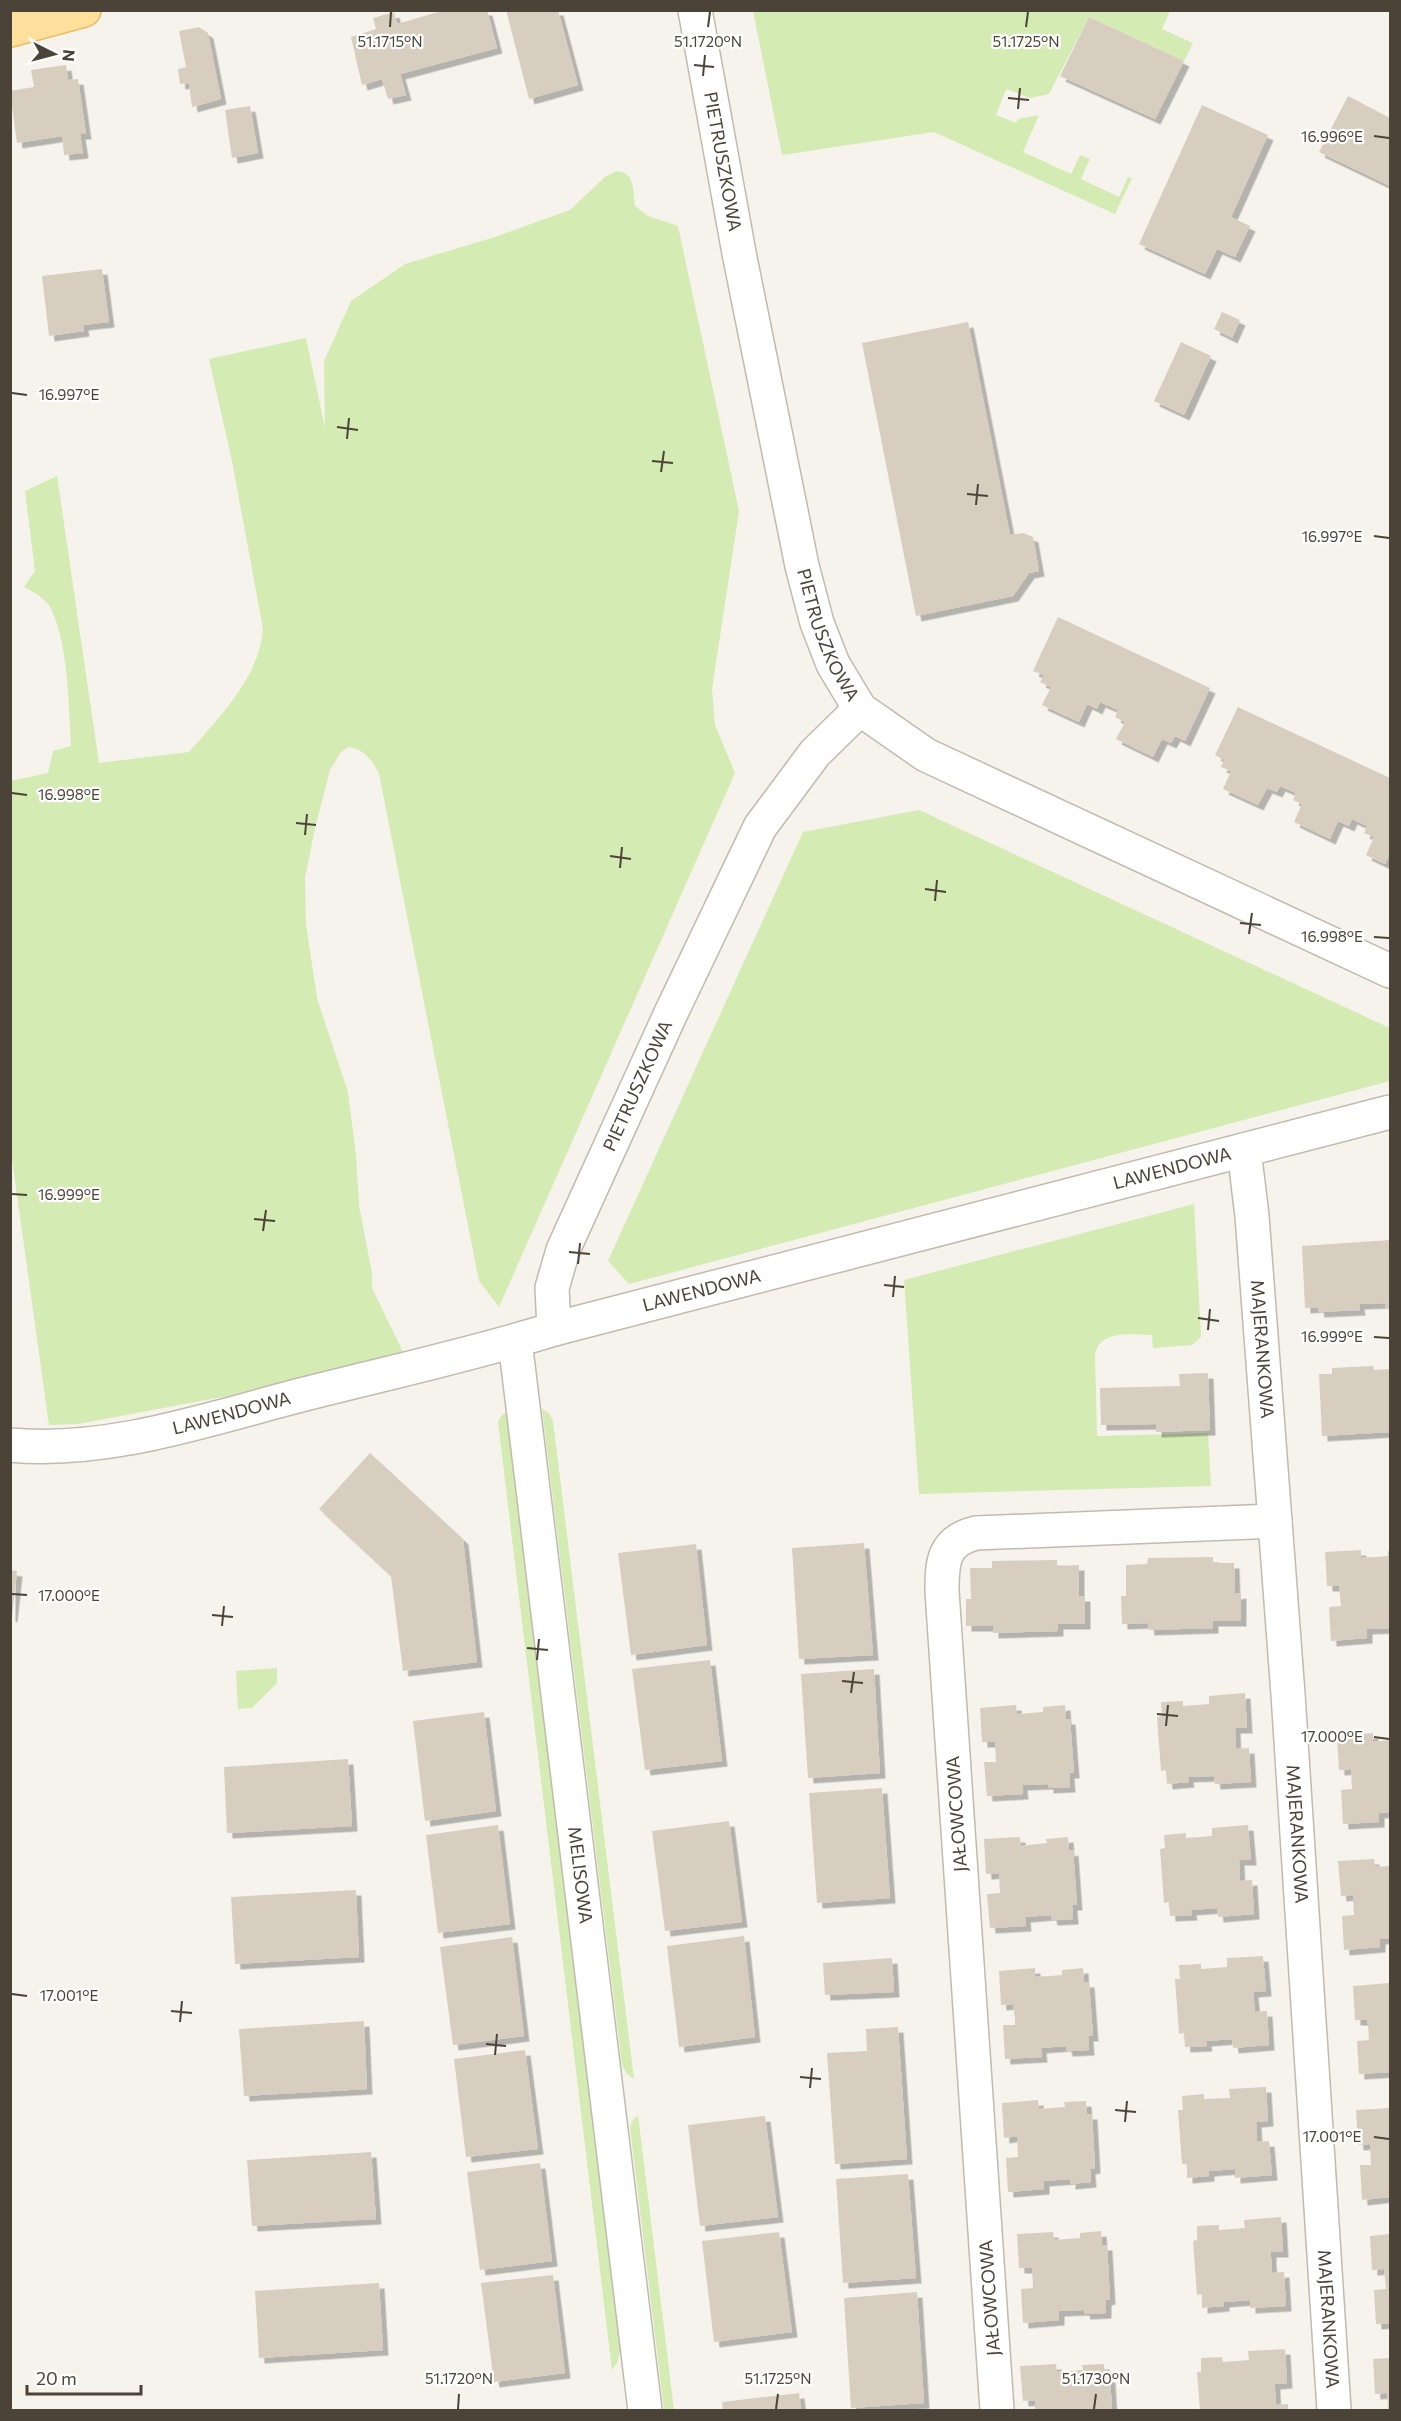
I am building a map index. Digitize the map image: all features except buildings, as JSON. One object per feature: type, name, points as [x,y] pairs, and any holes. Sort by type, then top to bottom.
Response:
[{"type":"main road","points":[[10,30],[84,10]]},
{"type":"street","name":"PIETRUSZKOWA","points":[[554,1329],[552,1288],[563,1250],[671,1013],[760,826],[815,753],[860,709],[833,664],[817,623],[802,566],[739,253],[695,10]]},
{"type":"street","points":[[860,709],[926,755],[1390,971]]},
{"type":"street","name":"LAWENDOWA","points":[[10,1445],[36,1448],[68,1445],[144,1434],[204,1421],[1390,1112]]},
{"type":"street","name":"MAJERANKOWA","points":[[1244,1150],[1252,1216],[1275,1521],[1335,2410]]},
{"type":"street","name":"MELISOWA","points":[[515,1341],[645,2410]]},
{"type":"street","name":"JAŁOWCOWA","points":[[997,2410],[942,1591],[942,1572],[946,1554],[952,1544],[962,1536],[976,1533],[1275,1521]]},
{"type":"green space","points":[[753,11],[1170,11],[1162,29],[1193,43],[1184,61],[1089,17],[1049,94],[1030,98],[1006,89],[996,115],[1016,123],[1018,119],[1039,115],[1023,152],[1071,174],[1080,155],[1090,159],[1081,179],[1119,197],[1128,177],[1132,178],[1115,214],[934,132],[782,155]]},
{"type":"green space","points":[[617,171],[623,172],[630,179],[635,206],[648,216],[678,226],[739,511],[712,689],[715,725],[735,773],[499,1307],[479,1281],[379,774],[367,756],[349,747],[341,752],[330,770],[315,828],[305,878],[306,924],[317,998],[348,1092],[356,1155],[359,1205],[372,1273],[372,1288],[403,1352],[227,1396],[78,1424],[49,1425],[10,1145],[10,781],[48,773],[53,751],[71,746],[65,659],[57,625],[47,603],[24,587],[35,571],[25,491],[57,476],[99,763],[189,752],[225,710],[246,680],[260,647],[263,629],[232,461],[209,359],[306,338],[325,428],[324,361],[351,301],[405,264],[495,237],[570,210],[606,176]]},
{"type":"green space","points":[[919,810],[1390,1028],[1390,1081],[629,1284],[608,1261],[803,832]]},
{"type":"green space","points":[[1194,1204],[1201,1337],[1192,1345],[1153,1348],[1152,1335],[1127,1334],[1104,1340],[1098,1346],[1095,1354],[1097,1436],[1208,1433],[1211,1486],[919,1494],[904,1280]]},
{"type":"green space","points":[[542,1409],[549,1413],[553,1421],[634,2079],[627,2074],[622,2065]]},
{"type":"green space","points":[[508,1412],[620,2350],[618,2361],[612,2370],[498,1422],[502,1415]]},
{"type":"green space","points":[[277,1668],[277,1683],[252,1708],[238,1709],[236,1671]]},
{"type":"green space","points":[[638,2115],[674,2410],[664,2410],[630,2127]]}]
